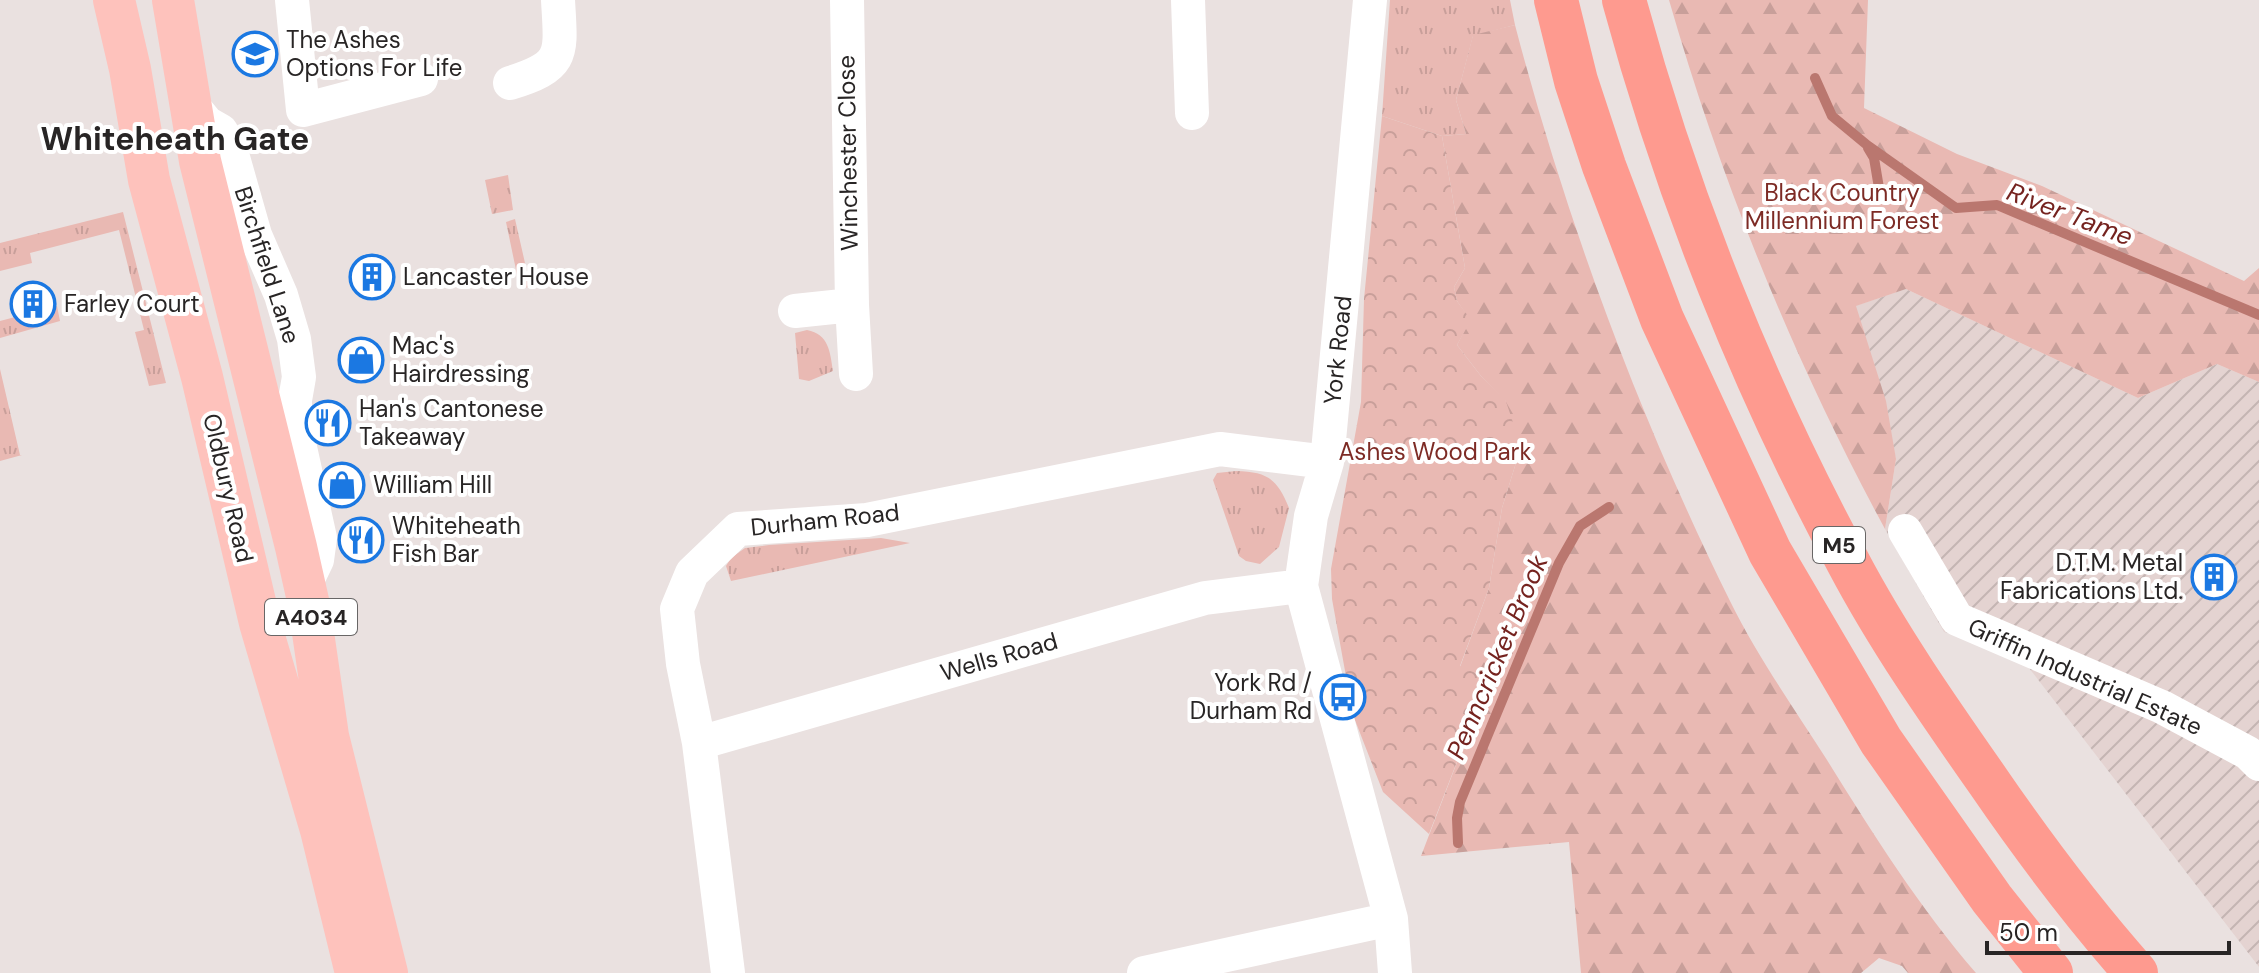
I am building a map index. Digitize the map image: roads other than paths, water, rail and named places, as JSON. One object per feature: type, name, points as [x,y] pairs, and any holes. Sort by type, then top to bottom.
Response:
[{"type":"highway","name":"M5","points":[[1556,0],[1576,81],[1604,166],[1662,319],[1770,552],[1881,741],[1992,899],[2051,973]]},
{"type":"highway","name":"M5","points":[[1624,0],[1641,62],[1693,215],[1769,405],[1848,564],[1935,705],[2035,849],[2136,973]]},
{"type":"main road","name":"Oldbury Road","points":[[114,0],[130,69],[149,180],[202,377],[257,610],[321,830],[356,973]]},
{"type":"main road","name":"Oldbury Road","points":[[173,0],[200,161],[305,585],[328,736],[387,973]]},
{"type":"street","points":[[292,0],[303,110],[421,79]]},
{"type":"street","points":[[510,83],[537,75],[551,66],[559,53],[558,0]]},
{"type":"street","name":"Winchester Close","points":[[847,0],[856,374]]},
{"type":"street","points":[[1188,0],[1192,113]]},
{"type":"street","name":"York Road","points":[[1370,0],[1327,462],[1311,516],[1301,586],[1391,919],[1395,973]]},
{"type":"street","points":[[795,311],[852,305]]},
{"type":"street","name":"Durham Road","points":[[728,973],[699,743],[684,667],[677,609],[692,573],[738,529],[867,520],[1220,449],[1327,462]]},
{"type":"street","name":"Griffin Industrial Estate","points":[[1905,531],[1957,619],[2162,707],[2248,753],[2259,764]]},
{"type":"street","name":"Wells Road","points":[[699,743],[1205,598],[1301,586]]},
{"type":"street","points":[[1144,973],[1391,919]]},
{"type":"waterway","name":"River Tame","points":[[1815,78],[1832,116],[1867,145],[1956,208],[1997,205],[2259,315]]},
{"type":"waterway","name":"Penncricket Brook","points":[[1868,148],[1874,158],[1879,188]]},
{"type":"waterway","name":"Penncricket Brook","points":[[1458,843],[1460,802],[1559,563],[1580,526],[1609,507]]},
{"type":"place","name":"The Ashes Options For Life","points":[[255,54]]},
{"type":"place","name":"Lancaster House","points":[[372,277]]},
{"type":"place","name":"Farley Court","points":[[33,304]]},
{"type":"place","name":"Mac's Hairdressing","points":[[361,360]]},
{"type":"place","name":"Han's Cantonese Takeaway","points":[[328,423]]},
{"type":"place","name":"William Hill","points":[[342,485]]},
{"type":"place","name":"Whiteheath Fish Bar","points":[[361,540]]},
{"type":"place","name":"D.T.M. Metal Fabrications Ltd.","points":[[2214,577]]},
{"type":"place","name":"York Rd / Durham Rd","points":[[1343,697]]},
{"type":"district","name":"Whiteheath Gate","points":[[175,139]]},
{"type":"park label","name":"Black Country Millennium Forest","points":[[1842,207]]},
{"type":"park label","name":"Ashes Wood Park","points":[[1435,452]]}]
